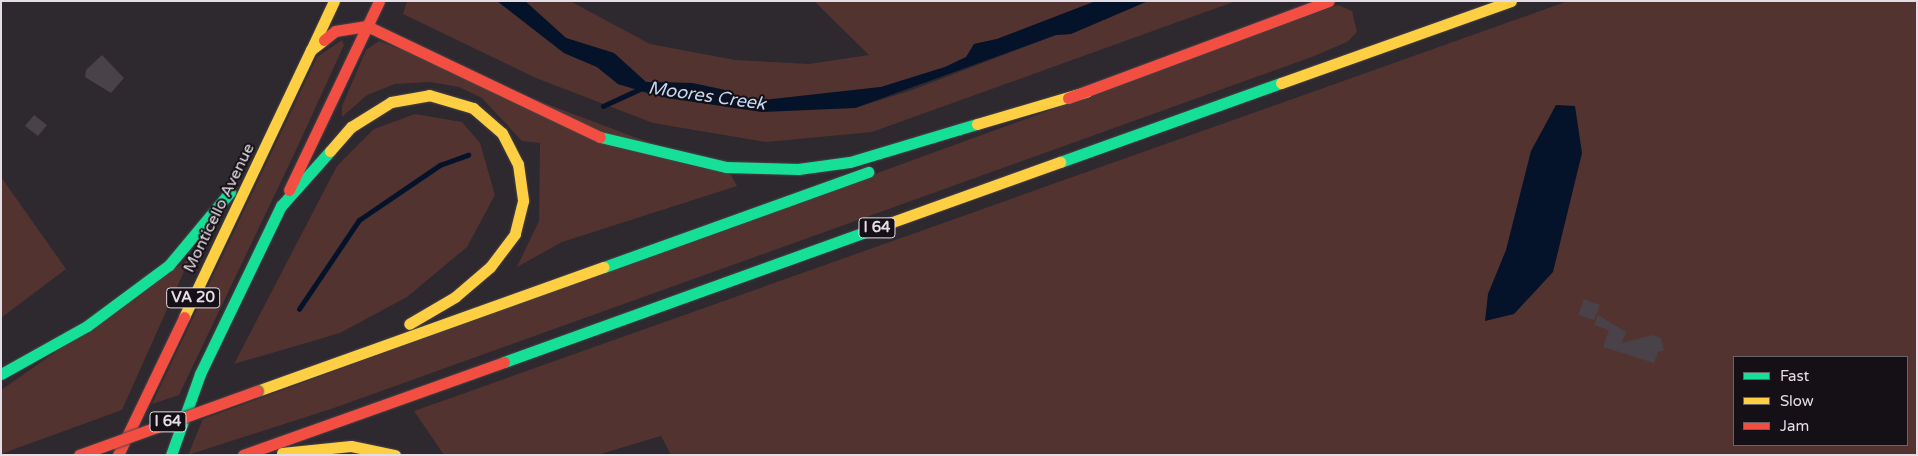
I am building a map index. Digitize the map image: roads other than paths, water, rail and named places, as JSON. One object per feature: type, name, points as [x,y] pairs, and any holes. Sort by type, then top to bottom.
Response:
[{"type":"main road","name":"Monticello Avenue","points":[[118,455],[334,1]]},
{"type":"main road","name":"VA 20","points":[[161,455],[282,206],[378,1]]},
{"type":"main road","name":"I 64","points":[[79,455],[317,371],[1086,92],[1329,1]]},
{"type":"main road","name":"I 64","points":[[243,455],[1511,1]]},
{"type":"main road","points":[[312,50],[335,31],[367,26],[602,138],[726,167],[798,169],[850,162],[1086,92]]},
{"type":"main road","points":[[282,206],[351,127],[391,102],[412,96],[443,97],[473,108],[502,133],[518,164],[520,218],[506,248],[490,267],[436,309],[317,371]]},
{"type":"main road","points":[[1,374],[94,321],[169,265],[207,225],[268,141]]},
{"type":"main road","points":[[171,455],[200,374]]},
{"type":"main road","points":[[266,455],[351,446],[395,455]]},
{"type":"water","name":"Moores Creek","points":[[497,1],[525,1],[566,38],[614,53],[646,82],[692,83],[725,90],[733,98],[764,100],[881,87],[945,67],[966,57],[974,44],[997,39],[1096,1],[1148,1],[1071,34],[1056,35],[855,108],[762,112],[667,98],[618,84],[597,67],[564,53]]},
{"type":"water","points":[[1556,105],[1575,106],[1582,153],[1553,272],[1514,314],[1485,321],[1488,294],[1506,250],[1531,151]]},
{"type":"waterway","name":"Moores Creek","points":[[603,106],[640,89]]},
{"type":"waterway","points":[[299,309],[359,220],[440,165],[468,155]]}]
